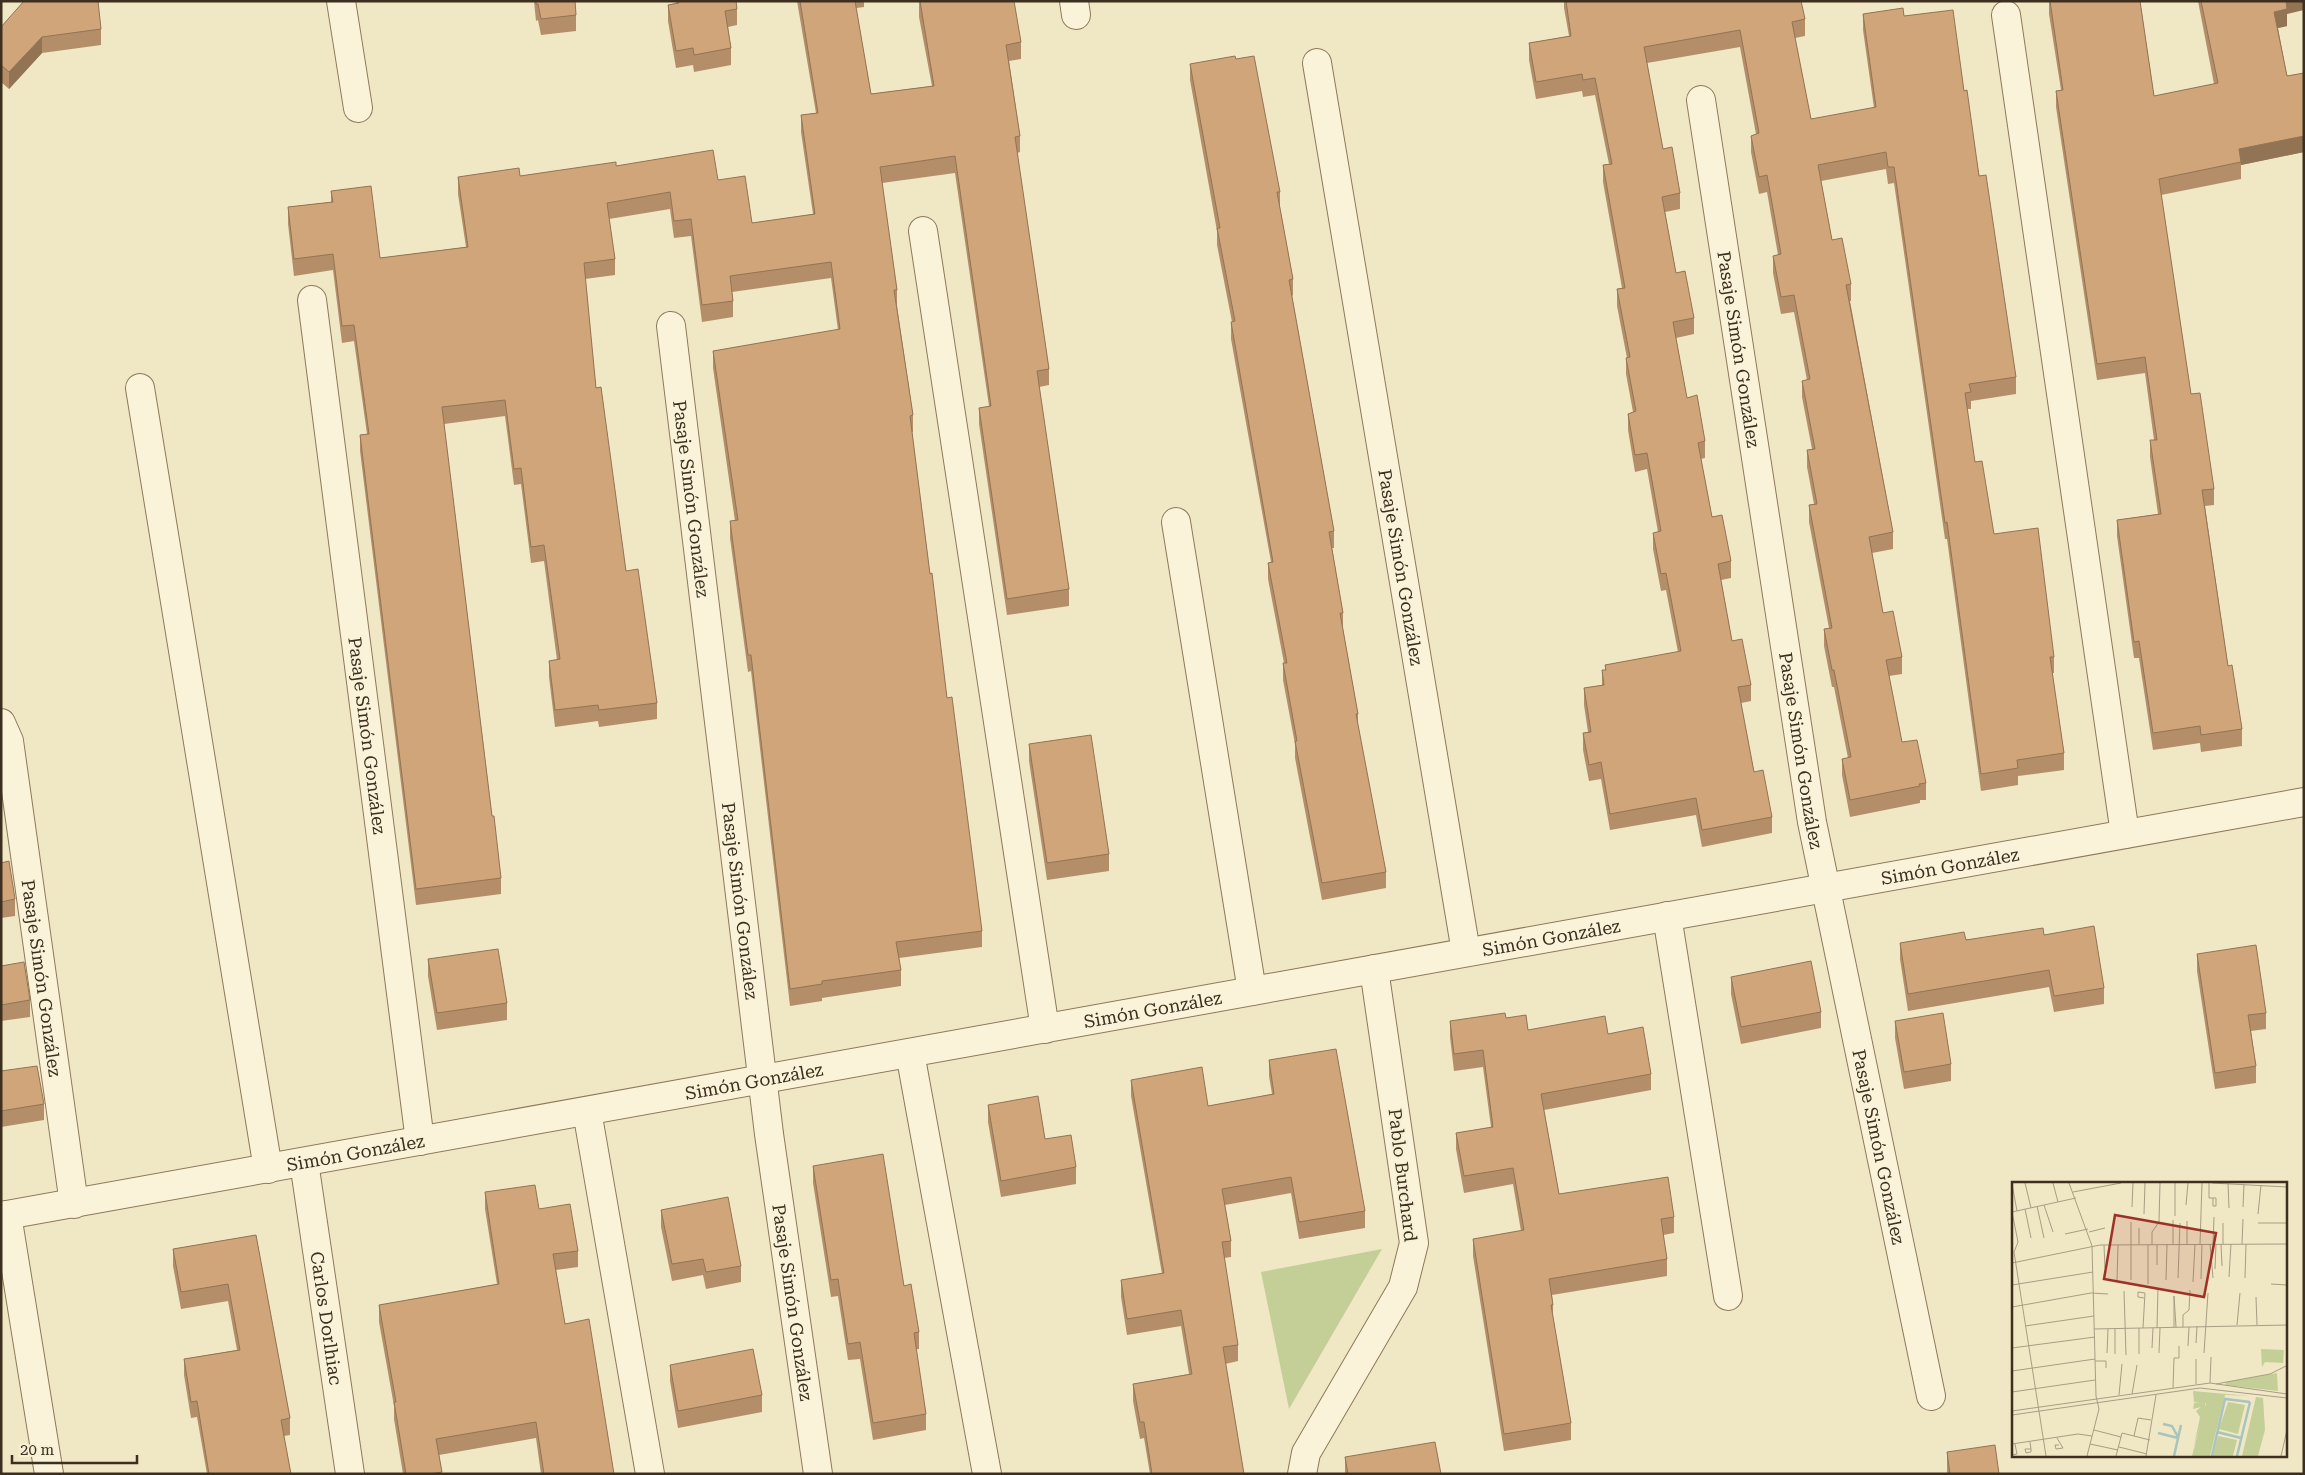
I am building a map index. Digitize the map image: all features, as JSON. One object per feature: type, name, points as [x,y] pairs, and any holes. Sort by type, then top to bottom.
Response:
[{"type":"street","points":[[341,1],[358,108]]},
{"type":"street","points":[[2006,15],[2125,834]]},
{"type":"street","name":"Pasaje Simón González","points":[[1317,63],[1466,952]]},
{"type":"street","name":"Pasaje Simón González","points":[[1700,100],[1812,822],[1931,1396]]},
{"type":"street","points":[[923,231],[1045,1029]]},
{"type":"street","name":"Pasaje Simón González","points":[[312,300],[420,1141]]},
{"type":"street","name":"Pasaje Simón González","points":[[671,326],[762,1079],[818,1474]]},
{"type":"street","points":[[140,388],[268,1169]]},
{"type":"street","points":[[1176,522],[1252,991]]},
{"type":"street","name":"Pasaje Simón González","points":[[1,723],[9,741],[74,1204]]},
{"type":"street","name":"Simón González","points":[[4,1216],[2304,802]]},
{"type":"street","points":[[1667,916],[1728,1296]]},
{"type":"street","name":"Pablo Burchard","points":[[1302,1474],[1306,1453],[1403,1287],[1414,1243],[1374,969]]},
{"type":"street","points":[[910,1052],[987,1474]]},
{"type":"street","points":[[586,1111],[650,1474]]},
{"type":"street","name":"Carlos Dorlhiac","points":[[304,1162],[350,1474]]},
{"type":"street","points":[[4,1216],[49,1474]]},
{"type":"green space","points":[[1382,1249],[1289,1409],[1261,1272]]},
{"type":"building","points":[[24,1],[98,1],[101,29],[42,37],[9,72],[1,65],[1,27]]},
{"type":"building","points":[[536,1],[575,1],[576,15],[541,19]]},
{"type":"building","points":[[679,1],[736,1],[737,9],[725,11],[731,48],[694,55],[693,48],[676,51],[668,5],[679,3]]},
{"type":"building","points":[[800,1],[855,1],[871,94],[934,86],[920,1],[1014,1],[1021,42],[1006,45],[1020,136],[1015,137],[1049,369],[1037,371],[1069,589],[1007,599],[979,408],[991,406],[955,156],[880,167],[897,290],[894,290],[913,415],[910,416],[930,574],[932,573],[947,698],[952,697],[982,931],[896,942],[901,970],[822,981],[822,984],[790,989],[751,655],[748,655],[730,521],[738,520],[713,351],[840,329],[831,262],[730,276],[733,301],[702,305],[691,219],[674,221],[670,192],[607,203],[615,259],[584,263],[596,388],[601,387],[626,571],[638,569],[657,703],[599,710],[598,705],[555,710],[549,661],[560,659],[544,545],[531,547],[521,468],[514,469],[505,400],[442,407],[501,878],[416,889],[360,435],[369,434],[354,325],[342,326],[333,254],[294,259],[288,207],[333,202],[331,191],[371,186],[380,258],[468,247],[458,177],[519,168],[520,176],[616,162],[616,166],[713,150],[718,180],[745,176],[752,223],[815,214],[801,115],[818,113]]},
{"type":"building","points":[[1566,1],[1801,1],[1805,19],[1792,22],[1811,119],[1876,107],[1863,14],[1903,8],[1904,16],[1953,10],[1964,91],[1967,90],[1979,176],[1986,175],[2016,377],[1969,384],[1971,392],[1965,393],[1975,462],[1982,461],[1994,534],[2038,528],[2054,657],[2050,657],[2064,753],[2017,760],[2018,768],[1981,774],[1947,522],[1945,523],[1894,167],[1888,167],[1886,152],[1818,165],[1832,240],[1842,238],[1851,284],[1846,285],[1893,532],[1869,537],[1883,613],[1893,611],[1902,657],[1886,660],[1902,742],[1917,740],[1926,783],[1919,784],[1920,786],[1850,800],[1842,759],[1851,757],[1824,629],[1832,628],[1809,505],[1817,504],[1807,450],[1815,449],[1802,381],[1810,379],[1794,295],[1781,297],[1773,256],[1781,254],[1767,175],[1759,177],[1751,136],[1759,133],[1740,30],[1644,47],[1663,149],[1672,147],[1680,193],[1662,197],[1676,273],[1685,271],[1694,318],[1673,322],[1687,398],[1697,395],[1705,441],[1698,443],[1712,517],[1722,515],[1731,561],[1718,564],[1732,641],[1742,639],[1751,685],[1738,687],[1754,772],[1763,770],[1772,817],[1702,830],[1696,798],[1610,814],[1601,762],[1589,765],[1583,733],[1591,732],[1584,688],[1604,685],[1602,670],[1606,670],[1605,665],[1681,651],[1666,573],[1661,574],[1653,533],[1661,531],[1647,453],[1635,455],[1628,414],[1636,411],[1626,358],[1630,357],[1617,289],[1625,288],[1603,165],[1612,164],[1595,78],[1583,80],[1582,74],[1536,82],[1529,43],[1571,36]]},
{"type":"building","points":[[2050,1],[2140,1],[2154,96],[2218,83],[2201,1],[2286,1],[2287,9],[2274,12],[2287,76],[2304,73],[2304,136],[2239,149],[2241,162],[2159,179],[2191,394],[2200,393],[2214,489],[2202,490],[2228,666],[2232,665],[2242,729],[2201,735],[2200,726],[2153,733],[2139,641],[2134,642],[2117,520],[2161,514],[2150,440],[2157,440],[2145,357],[2097,364],[2056,91],[2063,90]]},
{"type":"building","points":[[1235,56],[1236,59],[1254,56],[1280,192],[1277,192],[1293,279],[1289,280],[1334,531],[1329,532],[1343,613],[1340,613],[1358,714],[1356,714],[1386,872],[1322,883],[1295,741],[1297,741],[1283,663],[1287,663],[1268,563],[1273,562],[1231,322],[1235,321],[1217,228],[1220,228],[1190,64]]},
{"type":"building","points":[[1091,735],[1109,854],[1047,863],[1029,744]]},
{"type":"building","points":[[9,861],[15,899],[1,902],[1,863]]},
{"type":"building","points":[[2094,926],[2104,988],[2054,996],[2049,970],[1908,994],[1900,943],[1964,932],[1966,940],[2043,928],[2044,935]]},
{"type":"building","points":[[2256,945],[2266,1013],[2248,1015],[2256,1066],[2215,1073],[2197,954]]},
{"type":"building","points":[[498,949],[507,1003],[437,1013],[428,959]]},
{"type":"building","points":[[1811,961],[1821,1012],[1741,1027],[1731,977]]},
{"type":"building","points":[[24,962],[30,1000],[1,1005],[1,966]]},
{"type":"building","points":[[1505,1013],[1506,1018],[1526,1015],[1528,1030],[1605,1016],[1608,1034],[1643,1027],[1651,1074],[1541,1094],[1559,1194],[1668,1177],[1674,1217],[1661,1219],[1667,1259],[1549,1279],[1553,1305],[1551,1305],[1571,1423],[1504,1434],[1473,1239],[1524,1230],[1513,1168],[1464,1176],[1456,1133],[1493,1127],[1483,1050],[1454,1054],[1450,1021]]},
{"type":"building","points":[[1943,1013],[1951,1064],[1904,1072],[1895,1021]]},
{"type":"building","points":[[1336,1049],[1365,1211],[1299,1222],[1291,1177],[1222,1189],[1231,1241],[1222,1242],[1238,1345],[1223,1347],[1244,1474],[1152,1474],[1144,1422],[1140,1422],[1133,1384],[1192,1374],[1181,1310],[1127,1319],[1121,1280],[1164,1273],[1131,1080],[1202,1067],[1208,1106],[1274,1094],[1269,1060]]},
{"type":"building","points":[[37,1066],[44,1104],[1,1111],[1,1071]]},
{"type":"building","points":[[1038,1096],[1045,1139],[1071,1135],[1076,1167],[1001,1181],[988,1105]]},
{"type":"building","points":[[883,1154],[904,1286],[911,1284],[919,1332],[914,1333],[926,1414],[873,1423],[860,1342],[848,1344],[838,1279],[831,1280],[813,1166]]},
{"type":"building","points":[[535,1185],[539,1209],[570,1204],[578,1251],[553,1254],[565,1324],[589,1319],[614,1474],[544,1474],[536,1422],[436,1439],[442,1472],[406,1474],[379,1305],[499,1284],[485,1192]]},
{"type":"building","points":[[728,1197],[741,1266],[706,1272],[703,1259],[672,1264],[661,1210]]},
{"type":"building","points":[[256,1235],[290,1418],[281,1420],[291,1474],[209,1474],[197,1401],[191,1402],[184,1359],[240,1350],[228,1284],[181,1292],[173,1249]]},
{"type":"building","points":[[753,1349],[762,1395],[678,1411],[670,1365]]},
{"type":"building","points":[[1435,1442],[1441,1474],[1348,1474],[1345,1457]]},
{"type":"building","points":[[1995,1445],[1999,1474],[1950,1474],[1947,1452]]}]
